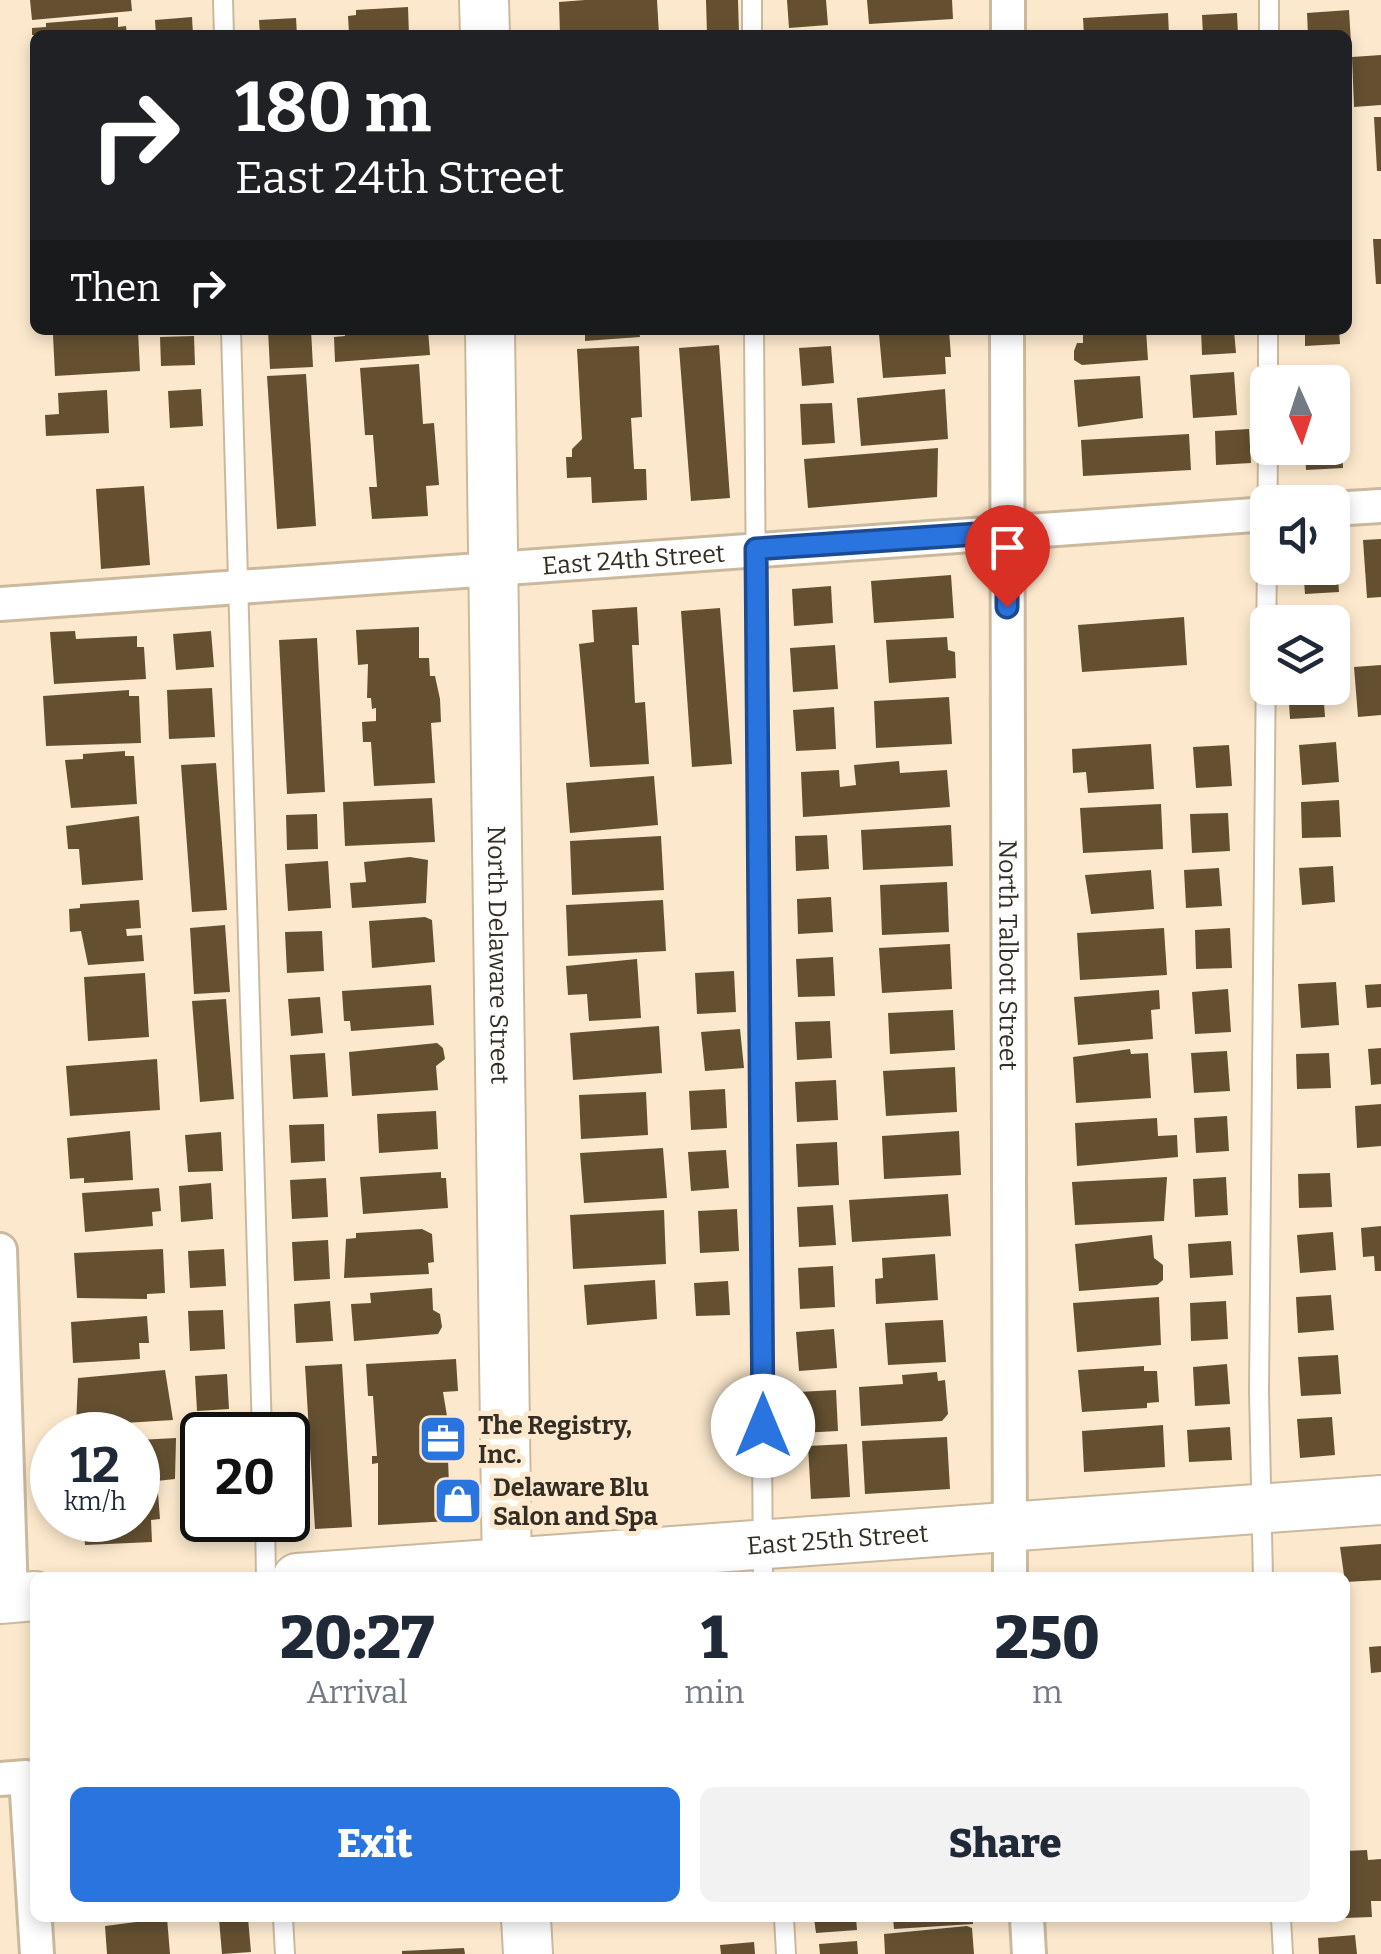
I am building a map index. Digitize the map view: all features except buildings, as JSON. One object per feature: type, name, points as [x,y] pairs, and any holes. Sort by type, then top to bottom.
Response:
[{"type":"main road","points":[[484,0],[485,30]]},
{"type":"main road","name":"North Delaware Street","points":[[490,335],[507,1570]]},
{"type":"main road","name":"East 25th Street","points":[[454,1572],[763,1561],[1006,1527],[1381,1500]]},
{"type":"main road","points":[[526,1922],[528,1954]]},
{"type":"street","points":[[1008,0],[1008,30]]},
{"type":"street","name":"North Talbott Street","points":[[1008,335],[1006,1527],[1010,1572]]},
{"type":"street","points":[[1350,508],[1381,506]]},
{"type":"street","name":"East 24th Street","points":[[0,604],[1250,515]]},
{"type":"street","points":[[0,1250],[2,1402],[15,1598]]},
{"type":"street","points":[[21,1778],[30,1877]]},
{"type":"street","points":[[34,1922],[37,1954]]},
{"type":"street","points":[[1027,1922],[1029,1954]]},
{"type":"lane","points":[[223,0],[224,30]]},
{"type":"lane","points":[[752,0],[752,30]]},
{"type":"lane","points":[[1269,0],[1269,30]]},
{"type":"lane","points":[[231,335],[261,1412]]},
{"type":"lane","points":[[754,335],[763,1561]]},
{"type":"lane","points":[[1268,335],[1268,365]]},
{"type":"lane","points":[[1263,1572],[1267,585]]},
{"type":"lane","points":[[265,1542],[266,1572]]},
{"type":"lane","points":[[283,1922],[284,1954]]},
{"type":"lane","points":[[784,1922],[786,1954]]},
{"type":"lane","points":[[1282,1922],[1283,1954]]},
{"type":"place","name":"The Registry, Inc.","points":[[443,1439]]},
{"type":"place","name":"Delaware Blu Salon and Spa","points":[[458,1501]]},
{"type":"route","points":[[763,1426],[756,549],[1007,532],[1007,607]]}]
